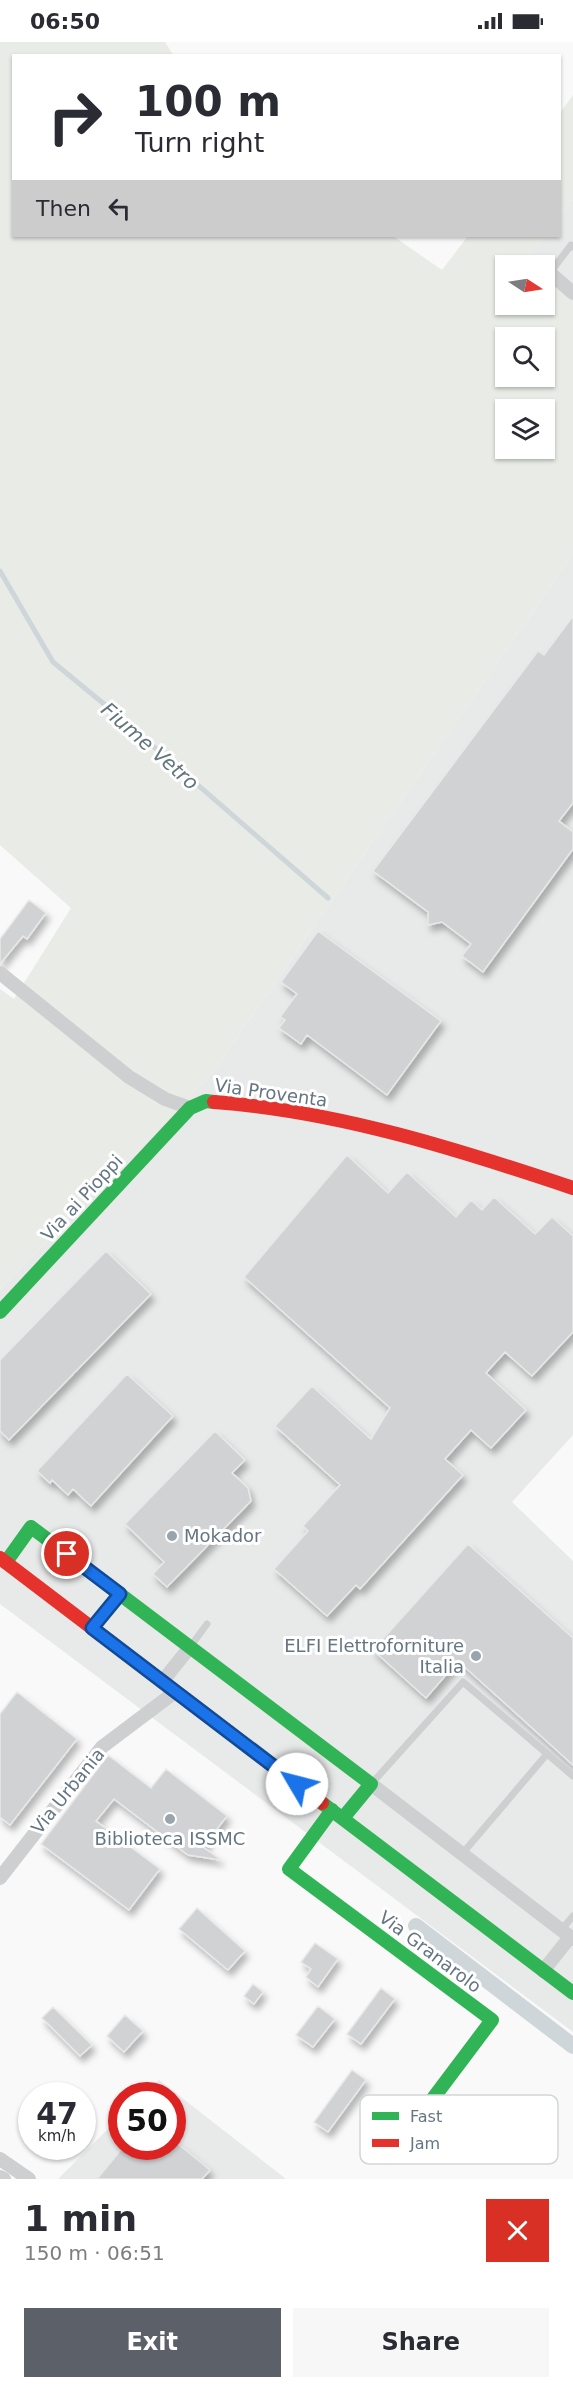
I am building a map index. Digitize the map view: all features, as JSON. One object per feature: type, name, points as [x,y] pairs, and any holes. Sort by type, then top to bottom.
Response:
[{"type":"street","points":[[555,277],[573,293]]},
{"type":"street","name":"Via Proventa","points":[[0,973],[129,1077],[165,1099],[190,1108],[206,1101],[323,1117],[468,1153],[573,1188]]},
{"type":"street","name":"Via ai Pioppi","points":[[0,1312],[190,1108]]},
{"type":"street","points":[[543,1971],[568,1935],[371,1784],[32,1527],[3,1560],[175,1692],[338,1814],[543,1971],[573,1993]]},
{"type":"street","points":[[92,1628],[120,1594]]},
{"type":"street","points":[[162,1682],[190,1647]]},
{"type":"street","name":"Via Urbania","points":[[0,1878],[102,1747],[175,1692]]},
{"type":"street","name":"Via Granarolo","points":[[371,1784],[338,1814],[289,1869],[492,2020],[436,2095]]},
{"type":"street","points":[[0,2159],[29,2179]]},
{"type":"lane","points":[[555,266],[571,245],[573,247]]},
{"type":"lane","points":[[190,1647],[207,1624]]},
{"type":"lane","points":[[371,1784],[463,1682],[573,1776]]},
{"type":"lane","points":[[462,1854],[547,1754]]},
{"type":"lane","points":[[568,1935],[573,1916]]},
{"type":"shaded area","points":[[0,42],[165,42],[172,54],[12,54],[12,237],[394,237],[442,270],[467,237],[544,237],[530,255],[495,255],[495,315],[555,315],[555,286],[573,303],[573,554],[210,1076],[0,1289],[0,989],[14,999],[71,908],[0,845]]},
{"type":"shaded area","points":[[573,95],[573,200],[561,216],[561,112]]},
{"type":"shaded area","points":[[573,200],[573,303],[555,286],[555,255],[529,255],[544,237],[561,237],[561,216]]},
{"type":"shaded area","points":[[573,554],[573,1435],[512,1502],[573,1561],[573,2032],[0,1604],[0,1289],[210,1076]]},
{"type":"shaded area","points":[[186,2101],[286,2179],[58,2179],[77,2160],[96,2160],[96,2141],[108,2129],[108,2160],[186,2160]]},
{"type":"building","points":[[573,616],[573,803],[559,821],[573,832],[573,849],[483,972],[462,956],[471,944],[442,922],[428,925],[428,912],[373,871],[538,651],[544,655]]},
{"type":"building","points":[[29,900],[46,913],[27,939],[23,936],[0,964],[0,939]]},
{"type":"building","points":[[318,931],[441,1021],[387,1095],[307,1035],[301,1044],[279,1028],[285,1020],[280,1017],[297,994],[281,982]]},
{"type":"building","points":[[347,1155],[388,1193],[407,1172],[456,1217],[471,1200],[482,1210],[494,1197],[535,1234],[552,1217],[573,1236],[573,1332],[532,1376],[505,1352],[486,1373],[526,1410],[491,1448],[471,1430],[445,1459],[463,1475],[360,1589],[356,1585],[327,1616],[274,1569],[308,1531],[303,1526],[340,1485],[275,1426],[312,1386],[371,1439],[390,1408],[244,1277]]},
{"type":"building","points":[[106,1251],[151,1294],[9,1440],[0,1431],[0,1360]]},
{"type":"building","points":[[127,1374],[173,1416],[91,1506],[73,1489],[68,1495],[52,1480],[50,1483],[37,1471]]},
{"type":"building","points":[[215,1431],[245,1460],[232,1473],[248,1488],[251,1501],[167,1587],[153,1574],[164,1562],[125,1524]]},
{"type":"building","name":"ELFI Elettroforniture Italia","points":[[468,1544],[573,1638],[573,1765],[458,1661],[426,1698],[373,1650]]},
{"type":"building","points":[[17,1692],[77,1739],[10,1825],[0,1817],[0,1714]]},
{"type":"building","points":[[108,1755],[151,1788],[166,1769],[227,1816],[203,1847],[221,1860],[188,1855],[114,1799],[96,1821],[160,1869],[129,1910],[41,1844]]},
{"type":"building","points":[[197,1908],[245,1951],[228,1970],[179,1929]]},
{"type":"building","points":[[315,1943],[338,1959],[318,1987],[306,1977],[311,1969],[301,1962]]},
{"type":"building","points":[[253,1984],[263,1992],[254,2004],[244,1996]]},
{"type":"building","points":[[381,1988],[395,1999],[361,2044],[347,2034]]},
{"type":"building","points":[[318,2006],[335,2019],[313,2047],[296,2035]]},
{"type":"building","points":[[53,2007],[92,2045],[80,2056],[42,2018]]},
{"type":"building","points":[[125,2015],[143,2031],[124,2052],[107,2036]]},
{"type":"building","points":[[352,2070],[366,2080],[328,2132],[314,2122]]},
{"type":"building","points":[[186,2150],[210,2170],[202,2179],[97,2179],[113,2160],[186,2160]]},
{"type":"waterway","name":"Fiume Vetro","points":[[0,571],[53,662],[328,898]]},
{"type":"waterway","points":[[416,1926],[573,2046]]},
{"type":"traffic: fast","points":[[0,1312],[190,1108],[206,1101],[214,1102]]},
{"type":"traffic: fast","points":[[6,1562],[31,1527],[371,1784],[343,1818]]},
{"type":"traffic: fast","points":[[322,1803],[573,1993]]},
{"type":"traffic: fast","points":[[332,1810],[289,1869],[492,2020],[436,2095]]},
{"type":"traffic: jam","points":[[214,1102],[306,1114],[351,1123],[441,1146],[573,1188]]},
{"type":"traffic: jam","points":[[0,1558],[322,1803]]},
{"type":"place","name":"Mokador","points":[[172,1536]]},
{"type":"place","name":"ELFI Elettroforniture Italia","points":[[476,1656]]},
{"type":"place","name":"Biblioteca ISSMC","points":[[170,1819]]},
{"type":"route","points":[[67,1554],[120,1594],[92,1628],[297,1784]]}]
